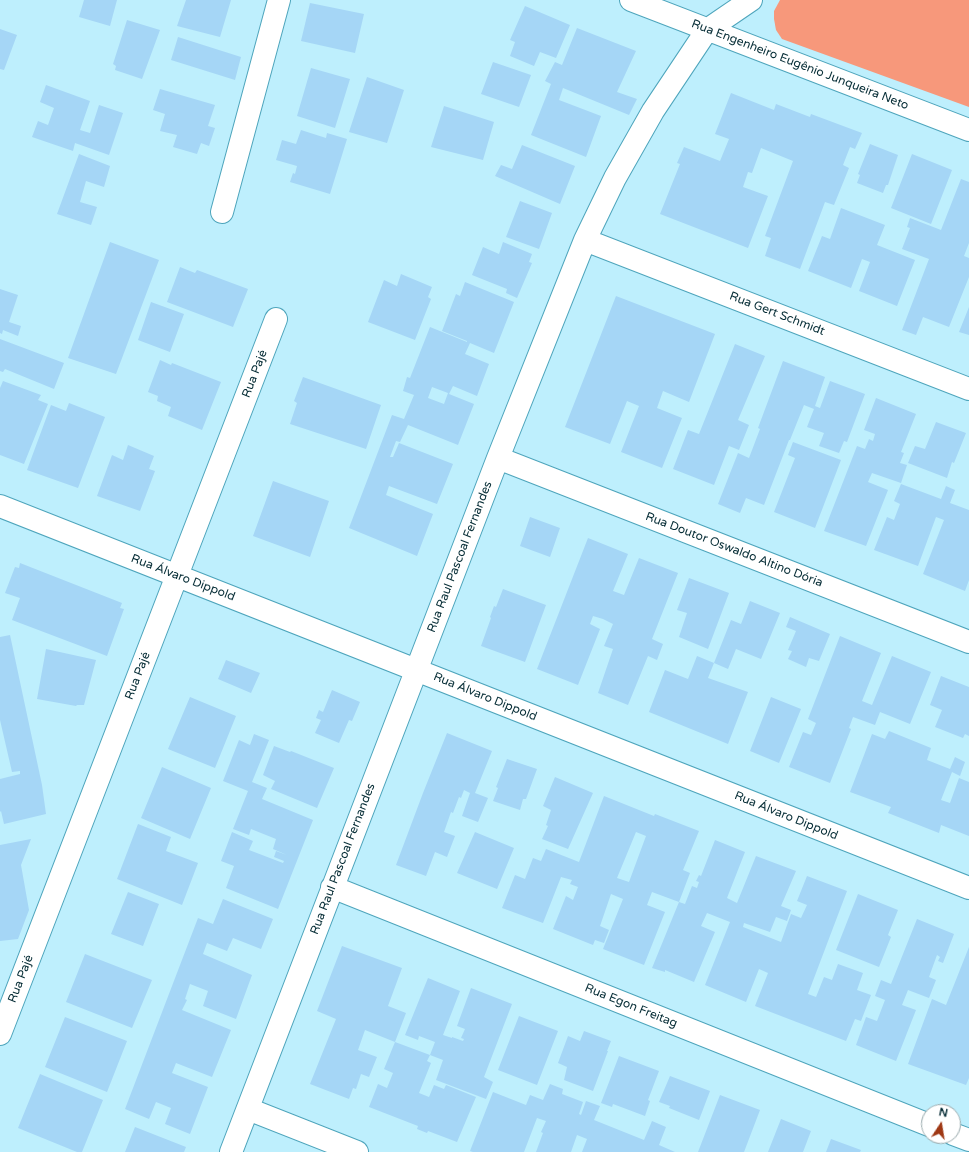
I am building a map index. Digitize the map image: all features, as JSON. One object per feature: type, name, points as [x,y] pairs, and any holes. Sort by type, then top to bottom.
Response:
[{"type":"street","points":[[222,212],[279,0]]},
{"type":"street","name":"Rua Engenheiro Eugênio Junqueira Neto","points":[[630,0],[969,130]]},
{"type":"street","name":"Rua Raul Pascoal Fernandes","points":[[231,1152],[498,458],[585,240],[615,178],[653,111],[707,30],[751,0]]},
{"type":"street","name":"Rua Gert Schmidt","points":[[585,240],[969,389]]},
{"type":"street","name":"Rua Pajé","points":[[0,1034],[276,319]]},
{"type":"street","name":"Rua Doutor Oswaldo Altino Dória","points":[[498,458],[969,642]]},
{"type":"street","name":"Rua Álvaro Dippold","points":[[0,506],[969,888]]},
{"type":"street","name":"Rua Egon Freitag","points":[[332,887],[921,1121]]},
{"type":"street","points":[[248,1109],[357,1152]]},
{"type":"shaded area","points":[[780,0],[969,0],[969,107],[782,39],[776,30],[774,19],[774,11]]},
{"type":"building","points":[[84,0],[117,0],[110,26],[79,17]]},
{"type":"building","points":[[186,0],[231,0],[220,37],[177,26]]},
{"type":"building","points":[[310,3],[364,14],[355,53],[301,41]]},
{"type":"building","points":[[525,6],[570,25],[556,58],[540,52],[534,66],[510,56],[515,42],[510,40]]},
{"type":"building","points":[[127,20],[160,30],[142,79],[115,70],[116,66],[113,64]]},
{"type":"building","points":[[577,28],[636,51],[617,92],[637,99],[629,115],[563,88],[559,100],[601,116],[586,157],[531,135],[551,84],[545,81],[555,62],[562,65]]},
{"type":"building","points":[[0,29],[17,35],[4,70],[0,69]]},
{"type":"building","points":[[178,37],[241,57],[235,80],[171,60]]},
{"type":"building","points":[[493,62],[531,75],[519,107],[481,94]]},
{"type":"building","points":[[311,68],[350,79],[335,128],[297,116]]},
{"type":"building","points":[[367,77],[404,90],[387,143],[349,132]]},
{"type":"building","points":[[46,85],[90,101],[80,130],[90,133],[99,105],[123,113],[109,155],[75,143],[73,151],[32,137],[38,121],[48,125],[54,108],[40,102]]},
{"type":"building","points":[[160,89],[215,105],[208,126],[215,128],[209,146],[201,143],[197,154],[173,147],[177,135],[160,131],[165,114],[153,110]]},
{"type":"building","points":[[731,93],[774,110],[776,104],[810,117],[811,114],[862,133],[855,149],[850,147],[843,165],[849,168],[834,205],[825,202],[800,269],[765,256],[771,238],[765,236],[793,161],[761,148],[752,173],[748,172],[743,187],[768,196],[748,248],[660,214],[680,164],[677,163],[684,147],[720,161],[729,139],[715,134]]},
{"type":"building","points":[[444,106],[494,122],[483,160],[431,147]]},
{"type":"building","points":[[301,130],[326,138],[327,133],[347,139],[330,194],[290,182],[293,173],[295,174],[297,166],[276,160],[282,140],[296,144]]},
{"type":"building","points":[[870,144],[898,155],[888,185],[886,185],[883,193],[857,183],[860,175],[858,174]]},
{"type":"building","points":[[522,145],[575,166],[560,204],[495,176],[501,165],[512,169]]},
{"type":"building","points":[[79,154],[110,166],[104,187],[86,181],[80,202],[97,207],[91,225],[57,214]]},
{"type":"building","points":[[912,154],[952,170],[931,224],[891,208]]},
{"type":"building","points":[[961,179],[969,182],[969,243],[964,256],[969,258],[969,277],[949,327],[923,317],[916,335],[902,330],[929,259],[902,249],[910,228],[907,227],[910,218],[941,230]]},
{"type":"building","points":[[520,201],[552,213],[539,249],[506,237]]},
{"type":"building","points":[[841,208],[885,225],[877,245],[915,260],[897,306],[859,291],[870,262],[862,259],[851,288],[808,271],[822,236],[830,239]]},
{"type":"building","points":[[110,242],[159,260],[116,374],[68,358]]},
{"type":"building","points":[[503,242],[532,254],[529,262],[532,263],[517,298],[506,293],[507,289],[472,275],[483,247],[499,254]]},
{"type":"building","points":[[180,267],[195,273],[197,270],[248,289],[233,327],[167,302]]},
{"type":"building","points":[[401,274],[432,287],[428,297],[431,299],[415,340],[368,322],[384,280],[397,286]]},
{"type":"building","points":[[465,282],[514,302],[494,353],[470,343],[465,354],[489,364],[477,396],[453,386],[449,394],[474,404],[458,445],[408,425],[400,442],[396,441],[390,457],[393,457],[399,443],[453,464],[437,504],[389,486],[386,495],[433,514],[417,556],[349,528],[392,415],[404,419],[414,395],[403,391],[407,377],[410,378],[430,327],[467,342],[442,331],[456,294],[460,296]],"holes":[[[432,387],[448,393],[444,404],[428,398]]]},
{"type":"building","points":[[0,289],[18,295],[9,322],[21,326],[18,336],[3,330],[2,334],[0,333]]},
{"type":"building","points":[[616,296],[715,334],[689,402],[663,391],[657,408],[682,418],[662,468],[621,452],[639,406],[627,401],[610,444],[565,427]]},
{"type":"building","points":[[151,302],[184,314],[170,352],[138,340]]},
{"type":"building","points":[[969,307],[969,335],[959,332]]},
{"type":"building","points":[[0,339],[64,363],[54,389],[5,369],[3,372],[0,371]]},
{"type":"building","points":[[735,344],[765,356],[738,420],[749,425],[739,450],[729,446],[714,485],[673,469],[688,430],[699,434]]},
{"type":"building","points":[[160,360],[171,365],[172,363],[221,382],[202,430],[168,416],[171,407],[157,401],[158,396],[148,392]]},
{"type":"building","points":[[783,361],[825,377],[815,406],[820,408],[830,381],[865,394],[847,442],[844,441],[839,453],[819,446],[824,433],[807,427],[814,409],[804,405],[764,505],[746,498],[740,513],[718,504],[738,453],[749,458],[760,429],[758,428]]},
{"type":"building","points":[[303,377],[381,405],[366,449],[290,424],[297,403],[294,401]]},
{"type":"building","points":[[3,381],[41,395],[38,400],[48,404],[24,464],[0,455],[0,388]]},
{"type":"building","points":[[876,398],[916,414],[901,452],[904,453],[900,463],[907,465],[901,483],[872,473],[868,482],[888,490],[866,546],[824,531],[857,446],[865,449],[869,439],[873,441],[875,434],[864,430]]},
{"type":"building","points":[[69,403],[105,417],[78,488],[27,470],[51,405],[66,411]]},
{"type":"building","points":[[936,422],[966,433],[954,463],[952,462],[947,478],[908,463],[915,446],[925,449]]},
{"type":"building","points":[[793,442],[841,460],[815,528],[774,512],[795,458],[788,455]]},
{"type":"building","points":[[128,445],[154,456],[149,469],[155,471],[140,511],[97,496],[112,455],[123,460]]},
{"type":"building","points":[[273,481],[329,501],[310,557],[253,536]]},
{"type":"building","points":[[901,484],[941,499],[946,486],[955,490],[950,503],[969,510],[969,580],[965,591],[923,574],[944,520],[936,517],[918,566],[874,550],[887,517],[894,520],[900,504],[894,501]]},
{"type":"building","points":[[530,517],[560,528],[550,557],[520,546]]},
{"type":"building","points":[[588,538],[628,554],[613,591],[624,595],[639,558],[678,573],[652,639],[663,644],[657,660],[648,656],[628,705],[598,693],[613,649],[604,646],[613,624],[603,619],[593,616],[590,624],[600,629],[578,685],[537,669]]},
{"type":"building","points":[[20,563],[122,603],[120,608],[124,609],[107,656],[12,620],[20,598],[5,593],[15,567],[19,568]]},
{"type":"building","points":[[689,578],[729,593],[708,649],[679,637],[687,613],[677,610]]},
{"type":"building","points":[[503,589],[546,605],[525,662],[481,646],[494,606],[496,607]]},
{"type":"building","points":[[750,601],[780,613],[761,659],[736,649],[728,669],[714,663],[731,620],[741,624]]},
{"type":"building","points":[[790,617],[830,634],[819,661],[809,658],[806,667],[788,659],[792,651],[788,650],[796,631],[786,627]]},
{"type":"building","points":[[10,635],[42,785],[46,814],[4,824],[1,811],[0,812],[0,779],[20,774],[20,771],[12,772],[0,720],[0,637]]},
{"type":"building","points":[[840,636],[881,653],[862,701],[872,705],[892,656],[931,672],[910,724],[880,712],[875,725],[853,717],[849,728],[851,729],[830,783],[789,767],[803,732],[811,735],[816,723],[808,719]]},
{"type":"building","points":[[46,649],[96,660],[84,705],[76,706],[37,699]]},
{"type":"building","points":[[697,656],[714,663],[708,678],[748,692],[728,744],[649,712],[665,670],[688,679]]},
{"type":"building","points":[[226,660],[260,673],[251,693],[218,679]]},
{"type":"building","points":[[941,676],[969,687],[969,736],[965,734],[963,738],[935,727],[942,710],[930,705]]},
{"type":"building","points":[[332,690],[360,702],[352,721],[349,720],[339,743],[315,733],[321,720],[316,718],[319,710],[323,712]]},
{"type":"building","points":[[190,697],[236,716],[215,768],[168,749]]},
{"type":"building","points":[[771,697],[801,709],[779,763],[750,751]]},
{"type":"building","points":[[889,731],[931,748],[927,760],[950,769],[955,757],[965,762],[960,776],[952,772],[941,800],[950,803],[959,778],[969,782],[969,836],[941,825],[939,833],[888,813],[891,807],[850,792],[872,734],[885,739]]},
{"type":"building","points":[[447,733],[492,751],[475,793],[488,798],[478,822],[462,816],[470,793],[464,790],[461,798],[459,797],[453,813],[451,812],[444,832],[455,836],[447,857],[435,852],[426,876],[396,865]]},
{"type":"building","points":[[254,734],[269,740],[252,782],[267,788],[262,799],[313,820],[278,909],[226,888],[234,866],[221,861],[232,832],[253,841],[249,850],[283,863],[284,861],[274,857],[276,851],[287,855],[273,849],[276,839],[251,829],[249,835],[233,829],[248,791],[223,781],[239,740],[250,745]]},
{"type":"building","points":[[274,746],[334,768],[317,808],[271,789],[275,781],[263,775]]},
{"type":"building","points":[[507,759],[537,769],[526,799],[523,799],[520,810],[493,801],[498,788],[496,787]]},
{"type":"building","points":[[162,767],[211,788],[190,839],[141,818]]},
{"type":"building","points":[[555,777],[593,793],[568,849],[542,839],[548,826],[546,825],[551,810],[543,806]]},
{"type":"building","points":[[604,796],[654,816],[655,814],[699,831],[683,870],[690,873],[679,902],[652,892],[647,905],[665,912],[644,965],[603,949],[623,899],[611,894],[600,926],[609,930],[604,943],[595,940],[593,945],[553,929],[566,896],[573,900],[578,887],[570,884],[572,880],[561,877],[543,923],[502,908],[515,875],[525,879],[533,858],[541,861],[546,849],[579,862]],"holes":[[[636,832],[646,836],[629,882],[617,878]]]},
{"type":"building","points":[[138,824],[171,837],[166,851],[198,863],[182,905],[117,879]]},
{"type":"building","points":[[475,832],[514,848],[497,889],[457,873]]},
{"type":"building","points":[[31,839],[21,865],[29,910],[18,939],[0,941],[0,845]]},
{"type":"building","points":[[715,840],[745,852],[727,898],[737,903],[756,856],[796,871],[781,906],[791,910],[787,921],[776,917],[770,932],[744,923],[743,927],[781,942],[791,914],[801,918],[807,905],[797,901],[807,876],[847,891],[808,994],[816,997],[824,977],[832,980],[838,964],[863,973],[857,990],[871,995],[861,1021],[855,1019],[846,1041],[755,1006],[768,973],[759,969],[746,1002],[705,985],[730,922],[707,913],[701,926],[715,932],[694,982],[665,970],[665,972],[652,968],[679,902],[685,904],[692,886],[697,888],[699,882],[696,881],[699,875],[701,876]]},
{"type":"building","points":[[128,892],[159,904],[143,946],[111,934]]},
{"type":"building","points":[[858,894],[898,910],[888,935],[891,937],[879,967],[836,950]]},
{"type":"building","points":[[223,899],[273,919],[261,949],[233,938],[227,951],[207,943],[203,954],[252,975],[236,1019],[203,1006],[208,991],[190,984],[185,999],[187,1000],[182,1010],[231,1030],[212,1077],[176,1063],[172,1073],[208,1087],[190,1134],[165,1124],[171,1108],[156,1102],[149,1119],[125,1109],[198,918],[213,924]]},
{"type":"building","points":[[917,919],[954,934],[943,963],[938,961],[940,957],[937,955],[929,977],[936,980],[929,998],[908,990],[902,1005],[916,1010],[896,1061],[856,1045],[866,1017],[877,1021],[885,1000],[875,996],[881,980],[891,984]]},
{"type":"building","points":[[342,946],[402,968],[388,1006],[406,1013],[395,1042],[365,1030],[358,1050],[377,1057],[369,1077],[361,1074],[356,1089],[353,1088],[349,1099],[310,1084],[336,1019],[317,1011]]},
{"type":"building","points":[[969,947],[969,1078],[966,1085],[908,1064],[932,999],[946,1005]]},
{"type":"building","points":[[85,954],[152,980],[132,1028],[66,1002]]},
{"type":"building","points":[[428,978],[460,991],[443,1035],[452,1038],[463,1041],[464,1039],[461,1038],[465,1029],[457,1026],[471,988],[512,1004],[484,1077],[493,1082],[486,1099],[436,1080],[443,1060],[430,1055],[435,1042],[419,1036],[418,1040],[405,1035]]},
{"type":"building","points":[[519,1016],[558,1031],[537,1085],[498,1070]]},
{"type":"building","points":[[65,1017],[127,1041],[107,1092],[45,1067]]},
{"type":"building","points":[[584,1031],[611,1041],[593,1091],[564,1080],[567,1067],[558,1063],[568,1036],[580,1041]]},
{"type":"building","points":[[395,1042],[430,1055],[427,1061],[431,1063],[419,1093],[429,1097],[434,1085],[444,1089],[446,1085],[476,1097],[457,1142],[428,1131],[427,1133],[417,1129],[418,1126],[369,1107],[378,1084],[387,1088],[393,1073],[384,1069]]},
{"type":"building","points":[[619,1056],[659,1071],[648,1100],[650,1101],[645,1116],[613,1104],[612,1107],[601,1103]]},
{"type":"building","points":[[40,1074],[103,1100],[82,1152],[77,1152],[18,1128]]},
{"type":"building","points":[[670,1076],[710,1091],[699,1120],[669,1108],[670,1106],[659,1102]]},
{"type":"building","points":[[550,1084],[563,1089],[562,1094],[583,1102],[579,1114],[581,1115],[586,1101],[600,1106],[594,1120],[644,1140],[652,1121],[666,1127],[659,1145],[675,1152],[582,1152],[587,1139],[577,1135],[571,1152],[536,1152],[543,1133],[541,1132],[546,1121],[537,1118],[524,1152],[470,1151],[493,1092],[526,1105],[530,1095],[543,1100]]},
{"type":"building","points":[[720,1095],[760,1110],[744,1152],[698,1152]]},
{"type":"building","points":[[781,1119],[811,1131],[803,1152],[768,1152]]},
{"type":"building","points":[[135,1127],[186,1147],[184,1152],[125,1152]]},
{"type":"building","points":[[831,1139],[861,1150],[860,1152],[826,1152]]}]
